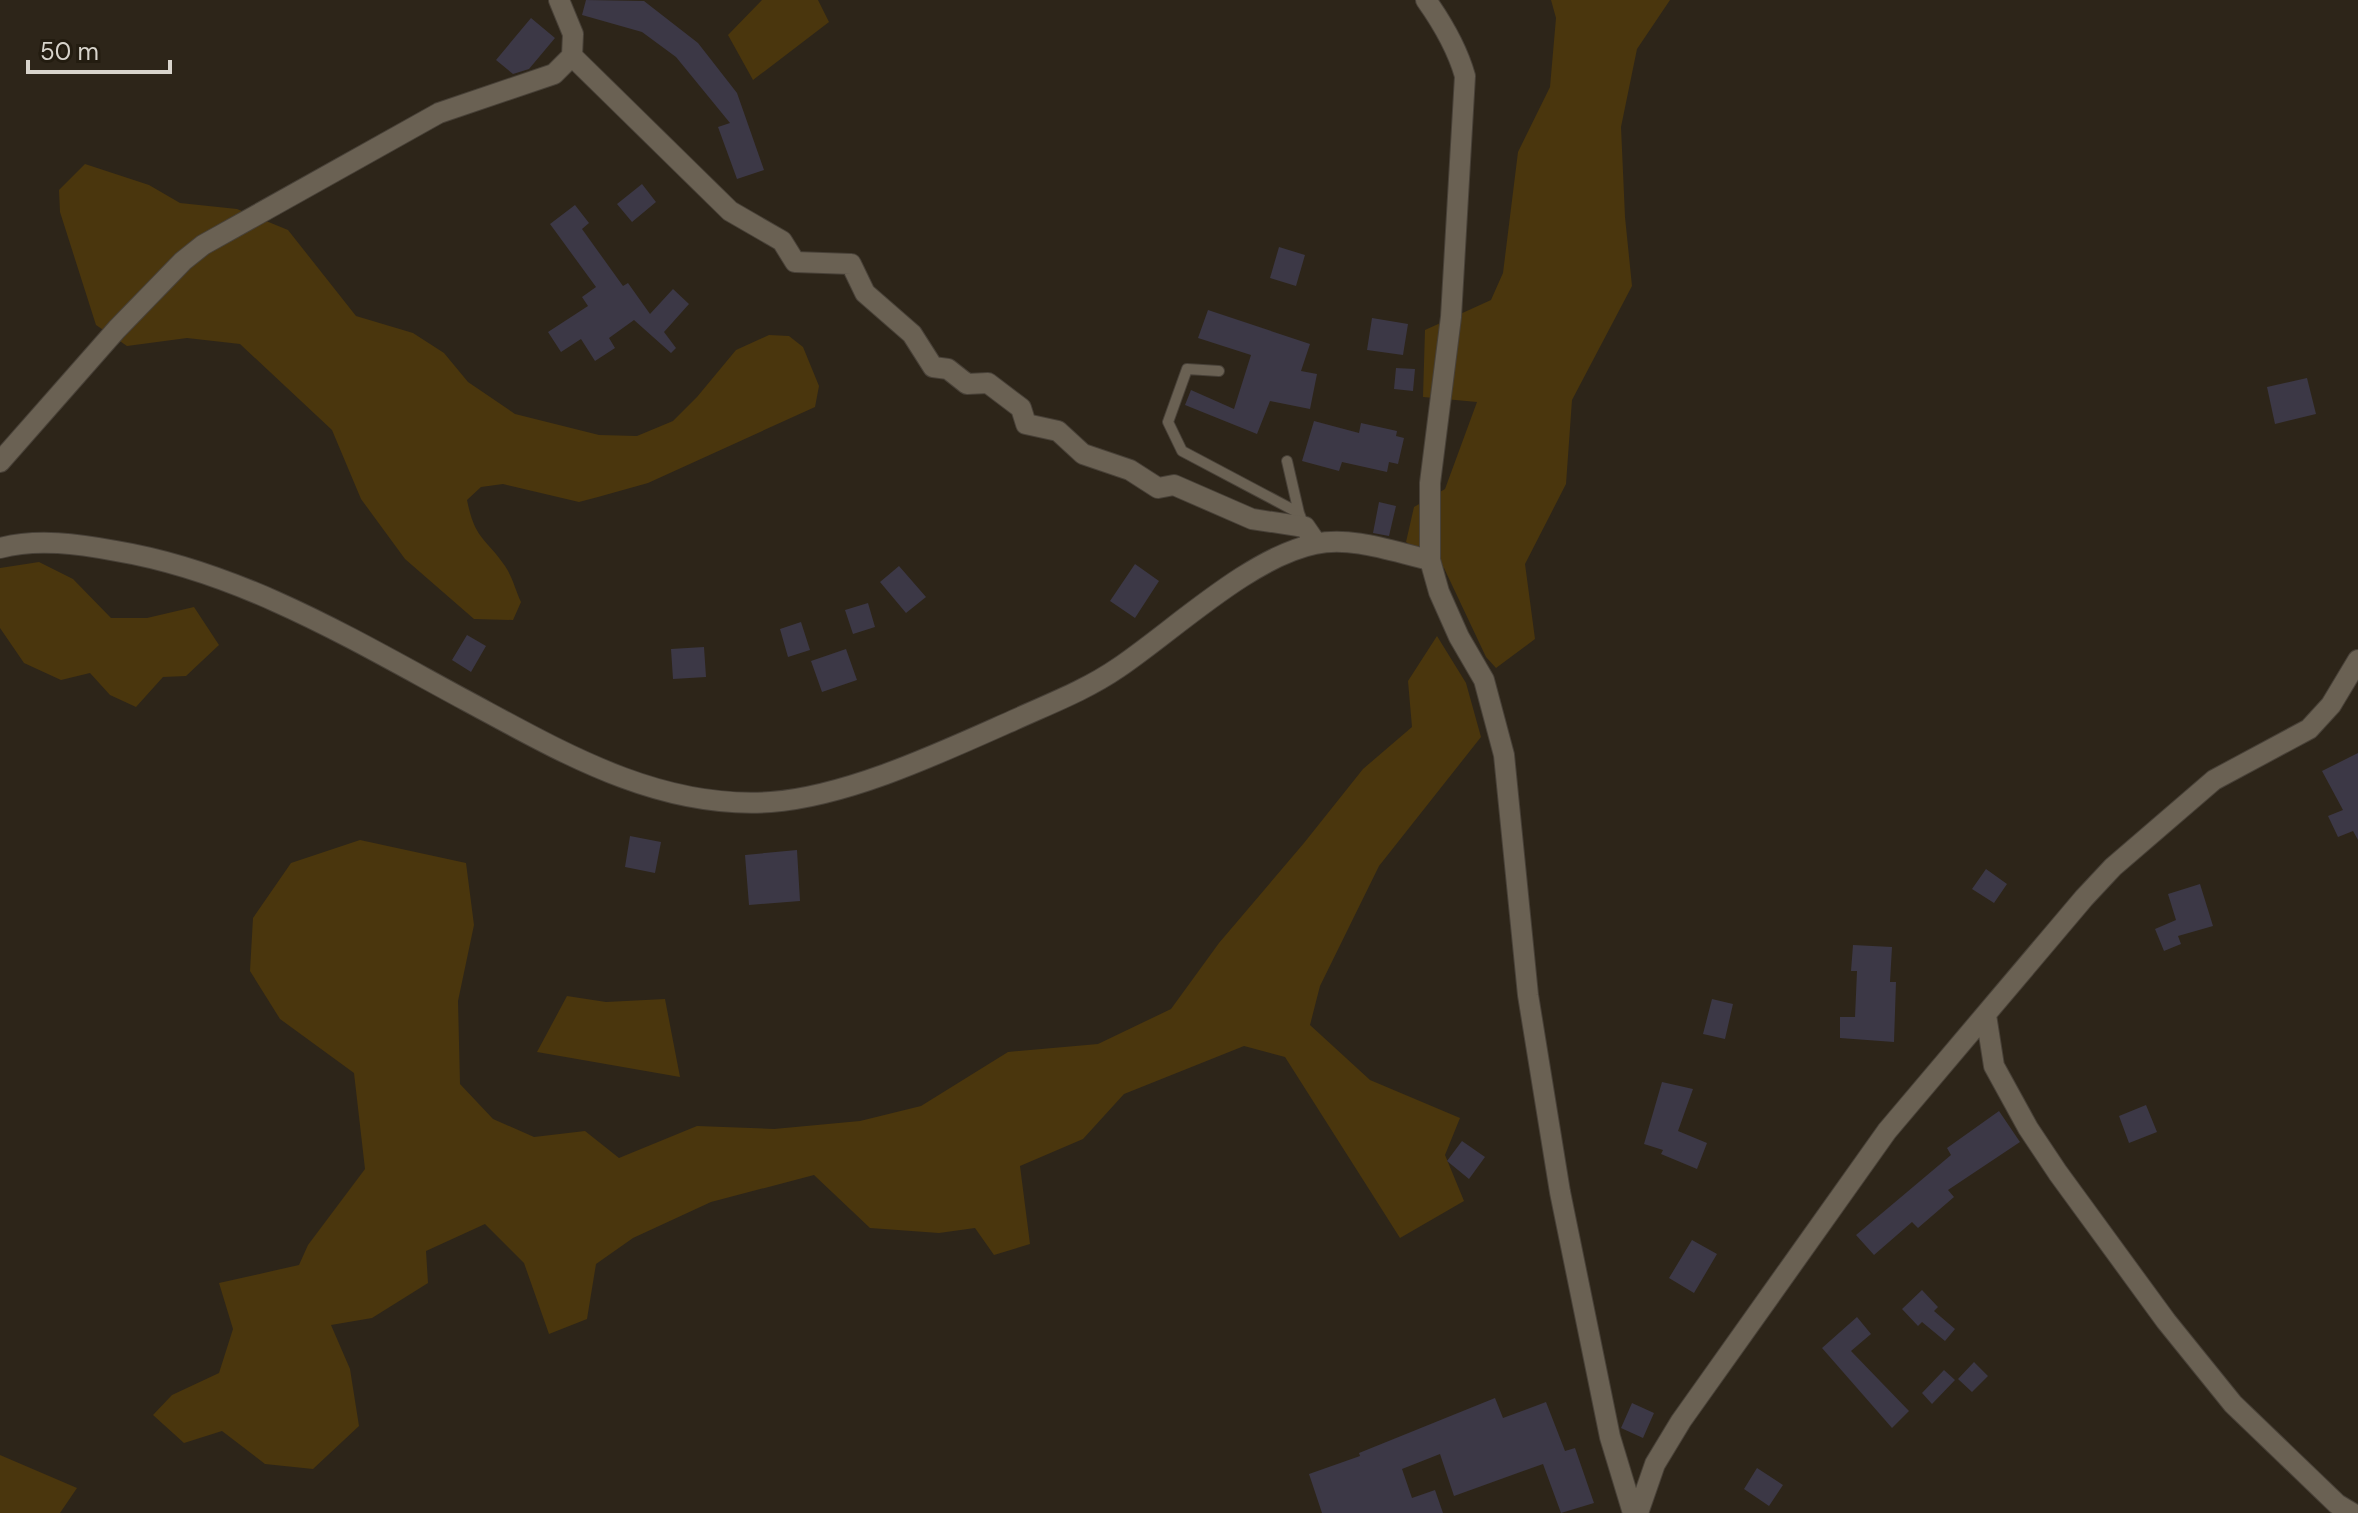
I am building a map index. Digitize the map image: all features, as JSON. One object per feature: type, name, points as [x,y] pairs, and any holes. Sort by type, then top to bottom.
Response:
[{"type":"street","points":[[0,462],[117,329],[183,261],[203,245],[439,113],[554,74],[572,56],[573,34],[559,0]]},
{"type":"street","points":[[1426,0],[1443,24],[1465,76],[1451,317],[1430,483],[1430,560],[1444,603],[1484,680],[1504,755],[1528,995],[1560,1192],[1610,1437],[1635,1513]]},
{"type":"street","points":[[572,56],[730,211],[782,241],[795,262],[851,264],[865,293],[912,334],[933,367],[948,369],[967,384],[988,383],[1021,408],[1026,424],[1058,431],[1083,454],[1130,470],[1158,488],[1174,485],[1252,519],[1307,528],[1430,560]]},
{"type":"street","points":[[0,548],[71,543],[191,568],[333,629],[563,754],[624,780],[728,803],[774,802],[839,790],[986,733],[1071,694],[1118,669],[1193,612],[1249,574],[1284,555],[1307,528]]},
{"type":"street","points":[[1635,1513],[1655,1464],[1681,1421],[1887,1131],[2113,867],[2214,780],[2309,729],[2331,705],[2358,660]]},
{"type":"street","points":[[1986,1015],[1994,1066],[2001,1079],[2028,1128],[2116,1253],[2233,1404],[2337,1504],[2352,1513]]},
{"type":"lane","points":[[1219,371],[1187,369],[1168,422],[1182,451],[1307,528]]},
{"type":"lane","points":[[1287,461],[1307,528]]},
{"type":"shaded area","points":[[762,0],[818,0],[829,22],[753,80],[728,35]]},
{"type":"shaded area","points":[[1551,0],[1670,0],[1637,49],[1621,127],[1632,286],[1572,400],[1566,484],[1525,564],[1535,639],[1496,668],[1486,657],[1444,568],[1406,542],[1414,507],[1445,489],[1477,402],[1423,397],[1425,330],[1491,300],[1503,273],[1518,152],[1550,87],[1556,18]]},
{"type":"shaded area","points":[[85,164],[149,185],[180,203],[237,209],[288,230],[356,316],[413,333],[444,353],[468,382],[515,414],[599,435],[637,436],[673,421],[736,350],[769,335],[789,336],[803,347],[819,386],[815,407],[648,483],[579,502],[503,484],[481,487],[467,500],[474,523],[507,570],[521,602],[513,620],[474,619],[405,559],[361,499],[332,430],[240,344],[187,338],[127,346],[96,325],[60,212],[59,190]]},
{"type":"shaded area","points":[[39,562],[73,579],[111,618],[147,618],[194,607],[219,645],[186,676],[163,677],[136,707],[110,695],[90,673],[61,680],[24,663],[0,628],[0,568]]},
{"type":"shaded area","points":[[1437,636],[1466,683],[1481,737],[1379,866],[1320,986],[1310,1025],[1370,1080],[1460,1118],[1445,1155],[1464,1201],[1400,1238],[1285,1057],[1244,1046],[1124,1094],[1083,1139],[1020,1166],[1030,1244],[994,1255],[975,1228],[939,1233],[870,1228],[814,1175],[711,1202],[633,1238],[596,1264],[587,1319],[549,1334],[524,1263],[485,1224],[426,1251],[428,1283],[372,1318],[331,1325],[350,1369],[359,1426],[313,1469],[265,1464],[222,1431],[184,1443],[153,1415],[172,1395],[219,1373],[233,1329],[219,1283],[299,1265],[308,1245],[365,1169],[354,1073],[280,1019],[250,971],[253,918],[291,863],[360,840],[466,863],[474,925],[458,1001],[460,1084],[493,1119],[534,1137],[585,1131],[619,1158],[697,1126],[774,1129],[860,1121],[921,1106],[1008,1052],[1098,1044],[1171,1009],[1219,943],[1363,769],[1412,727],[1408,681]]},
{"type":"shaded area","points":[[567,996],[606,1002],[665,999],[680,1077],[537,1052]]},
{"type":"shaded area","points":[[0,1455],[77,1488],[60,1513],[0,1513]]},
{"type":"building","points":[[586,0],[644,1],[698,43],[737,93],[764,170],[737,179],[718,127],[730,123],[676,57],[642,32],[582,15]]},
{"type":"building","points":[[531,18],[555,38],[529,69],[513,74],[496,60]]},
{"type":"building","points":[[642,184],[656,202],[632,222],[617,204]]},
{"type":"building","points":[[575,205],[589,223],[582,229],[623,286],[628,283],[650,314],[673,289],[689,304],[664,332],[676,348],[671,353],[634,320],[609,338],[615,348],[595,361],[581,339],[561,352],[548,332],[588,306],[582,297],[596,287],[550,224]]},
{"type":"building","points":[[1279,247],[1305,255],[1296,286],[1270,278]]},
{"type":"building","points":[[1208,310],[1310,344],[1301,371],[1317,374],[1310,409],[1270,401],[1257,434],[1185,405],[1191,390],[1234,409],[1251,355],[1198,338]]},
{"type":"building","points":[[1372,318],[1408,324],[1403,355],[1367,350]]},
{"type":"building","points":[[1396,368],[1415,369],[1413,391],[1394,389]]},
{"type":"building","points":[[2307,378],[2316,414],[2275,424],[2267,387]]},
{"type":"building","points":[[1314,421],[1359,433],[1361,423],[1397,431],[1396,436],[1404,438],[1398,464],[1389,462],[1387,472],[1342,462],[1339,471],[1302,461]]},
{"type":"building","points":[[1379,502],[1396,506],[1389,536],[1373,533]]},
{"type":"building","points":[[1135,564],[1159,581],[1135,618],[1110,601]]},
{"type":"building","points":[[899,566],[926,597],[906,613],[880,582]]},
{"type":"building","points":[[868,603],[875,627],[853,634],[845,610]]},
{"type":"building","points":[[801,622],[810,650],[788,657],[780,629]]},
{"type":"building","points":[[467,635],[486,646],[471,672],[452,660]]},
{"type":"building","points":[[704,647],[706,677],[673,679],[671,649]]},
{"type":"building","points":[[846,649],[857,680],[822,692],[811,661]]},
{"type":"building","points":[[2358,753],[2358,840],[2353,831],[2338,837],[2328,816],[2343,810],[2322,771]]},
{"type":"building","points":[[630,836],[661,842],[655,873],[625,867]]},
{"type":"building","points":[[797,850],[800,901],[749,905],[745,855]]},
{"type":"building","points":[[1986,869],[2007,884],[1994,903],[1972,889]]},
{"type":"building","points":[[2200,884],[2213,926],[2178,936],[2181,944],[2164,951],[2155,929],[2176,920],[2168,894]]},
{"type":"building","points":[[1853,945],[1892,947],[1890,982],[1896,982],[1894,1042],[1840,1038],[1840,1017],[1855,1017],[1857,971],[1851,971]]},
{"type":"building","points":[[1712,999],[1733,1004],[1725,1039],[1703,1034]]},
{"type":"building","points":[[1662,1082],[1693,1089],[1678,1131],[1707,1143],[1697,1169],[1661,1154],[1663,1150],[1644,1144]]},
{"type":"building","points":[[2146,1105],[2157,1132],[2129,1143],[2119,1116]]},
{"type":"building","points":[[1999,1111],[2020,1142],[1948,1190],[1954,1197],[1918,1228],[1912,1222],[1874,1255],[1856,1235],[1951,1155],[1947,1148]]},
{"type":"building","points":[[1462,1141],[1485,1157],[1469,1179],[1447,1161]]},
{"type":"building","points":[[1692,1240],[1717,1254],[1694,1293],[1669,1278]]},
{"type":"building","points":[[1922,1290],[1938,1307],[1934,1311],[1955,1329],[1945,1341],[1922,1322],[1918,1326],[1902,1309]]},
{"type":"building","points":[[1857,1317],[1871,1334],[1851,1351],[1909,1411],[1892,1428],[1822,1348]]},
{"type":"building","points":[[1974,1362],[1988,1376],[1972,1392],[1958,1379]]},
{"type":"building","points":[[1944,1370],[1955,1380],[1932,1404],[1922,1393]]},
{"type":"building","points":[[1495,1398],[1503,1418],[1546,1402],[1565,1451],[1575,1448],[1594,1503],[1561,1513],[1543,1464],[1454,1496],[1440,1454],[1402,1469],[1412,1498],[1435,1490],[1443,1513],[1322,1513],[1309,1474],[1360,1456],[1359,1453]]},
{"type":"building","points":[[1632,1403],[1654,1413],[1643,1438],[1621,1428]]},
{"type":"building","points":[[1757,1468],[1783,1485],[1769,1506],[1744,1489]]}]
